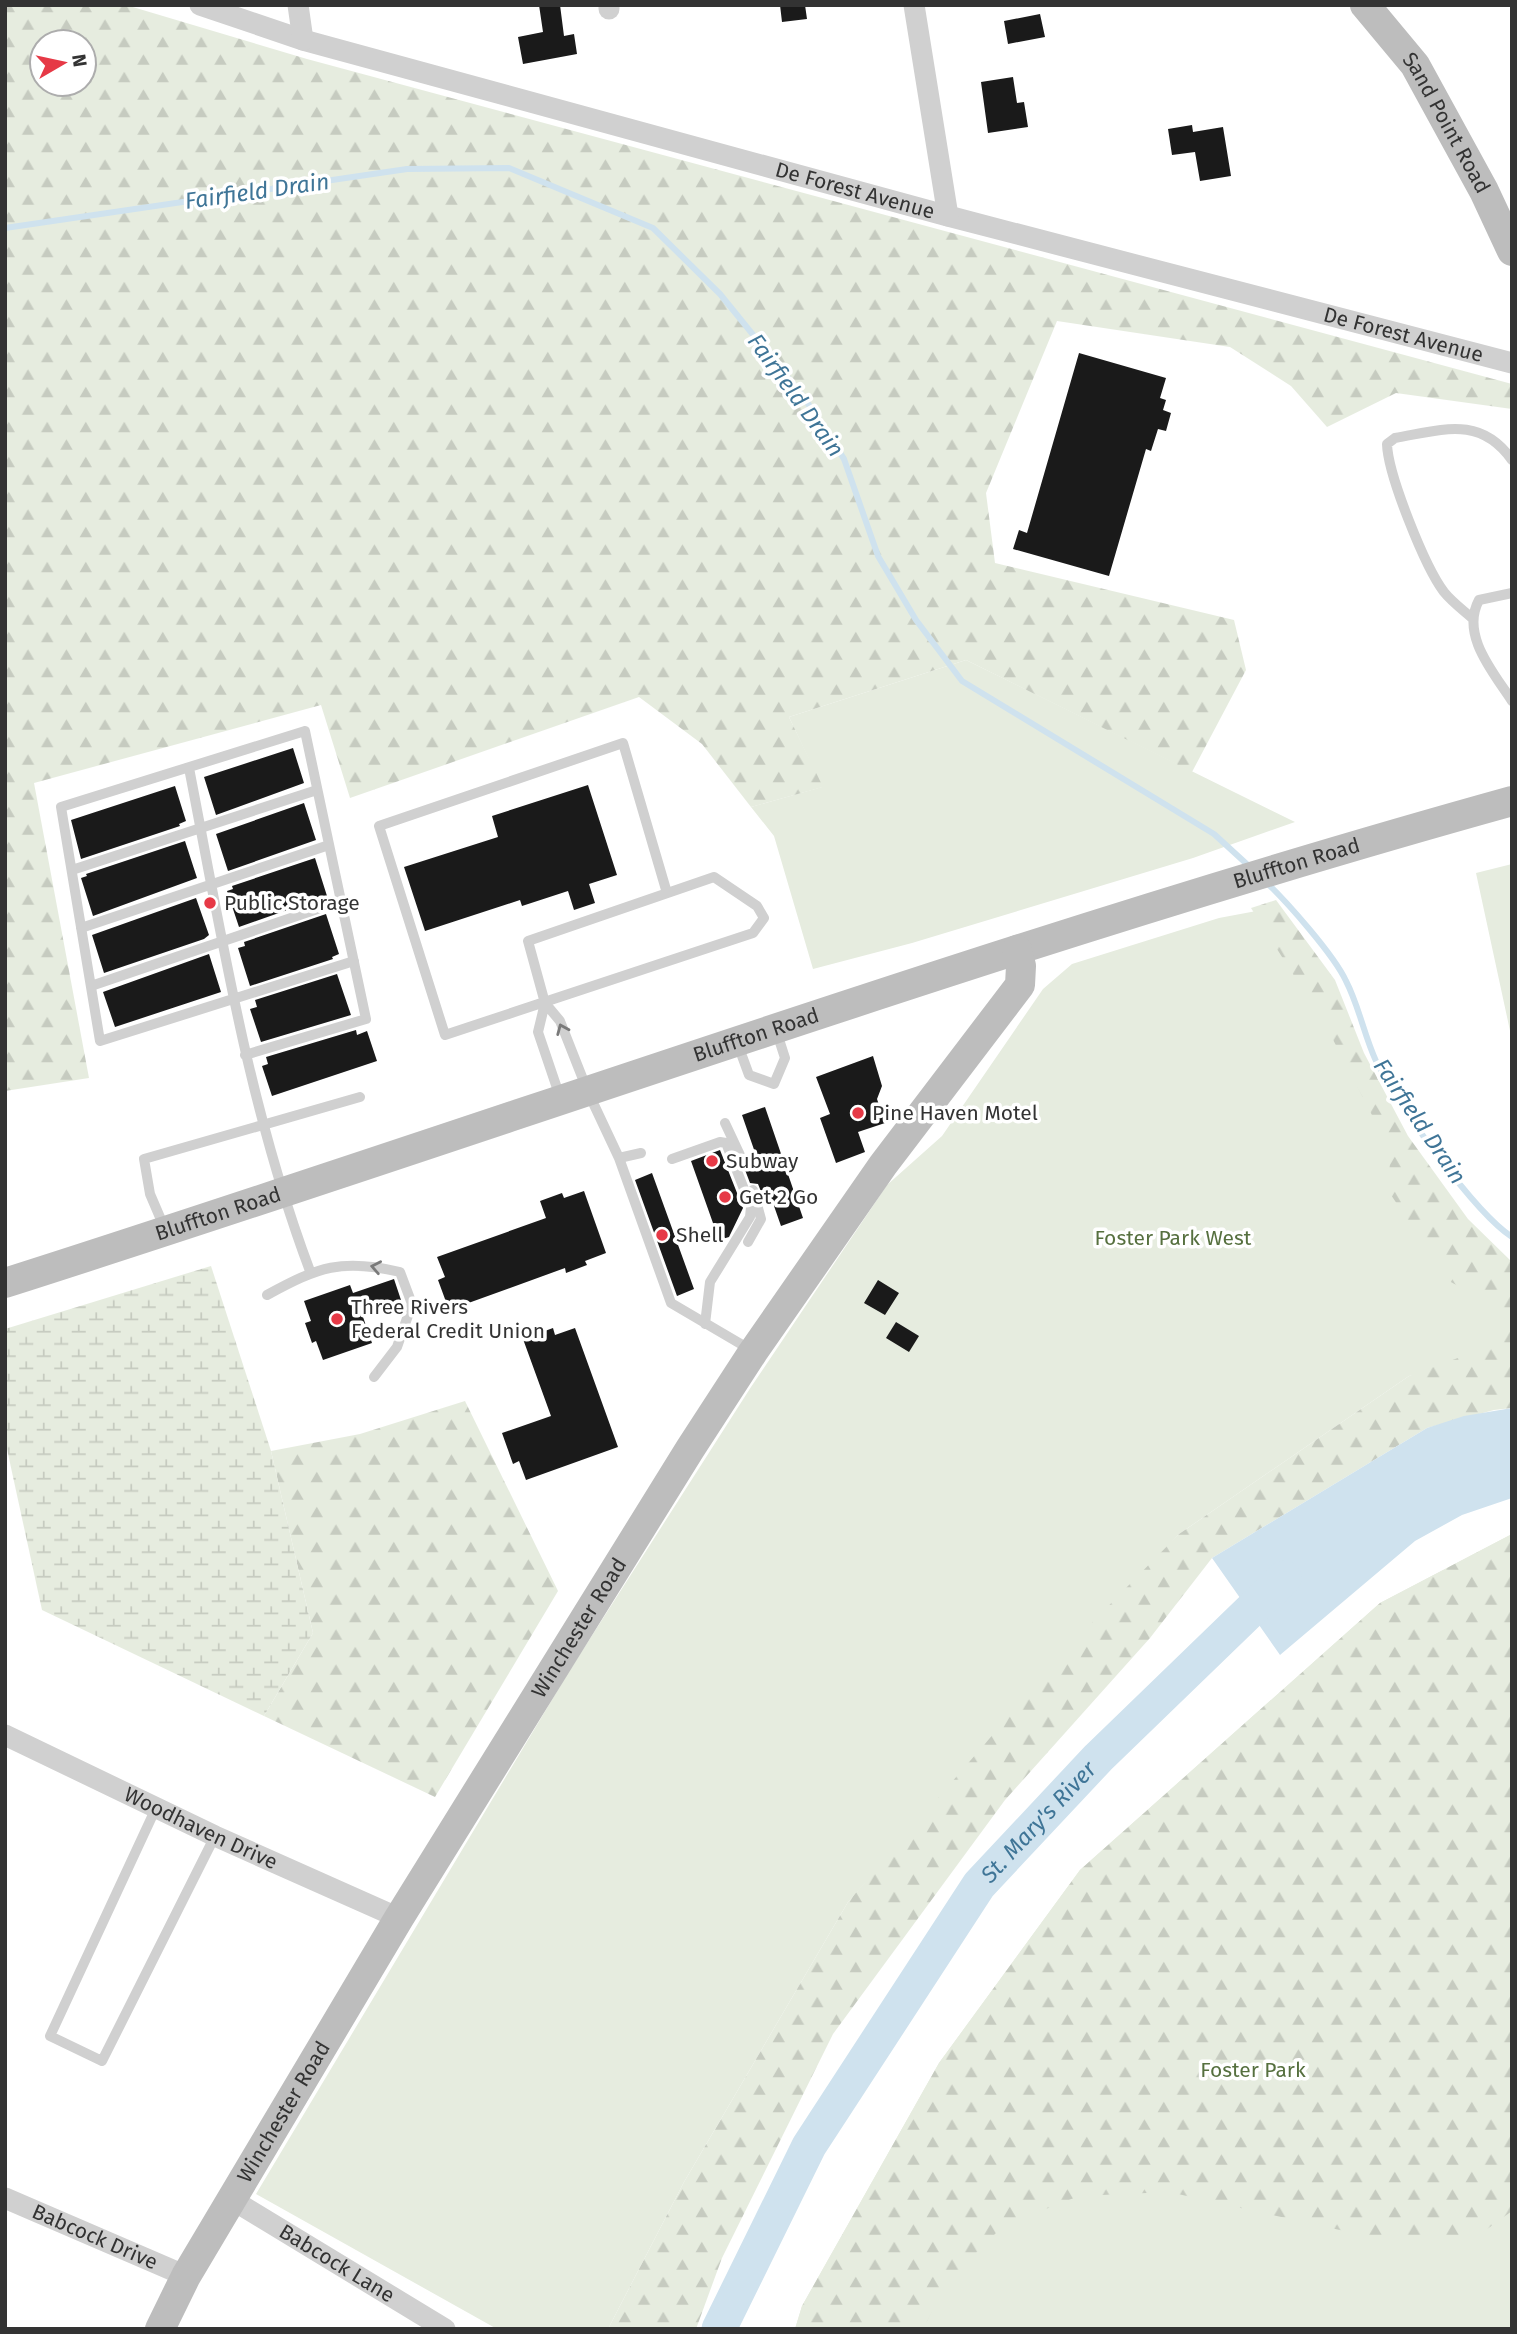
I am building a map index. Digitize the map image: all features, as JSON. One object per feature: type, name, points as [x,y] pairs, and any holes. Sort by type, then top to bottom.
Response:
[{"type":"street","name":"De Forest Avenue","points":[[200,5],[303,40],[948,216],[1512,363]]},
{"type":"street","points":[[298,5],[303,40]]},
{"type":"street","points":[[914,5],[948,216]]},
{"type":"street","name":"Sand Point Road","points":[[1365,5],[1415,65],[1484,191],[1512,251]]},
{"type":"street","name":"Bluffton Road","points":[[5,1283],[1204,890],[1331,850],[1512,801]]},
{"type":"street","name":"Winchester Road","points":[[160,2329],[186,2276],[399,1918],[753,1352],[883,1165],[1020,985],[1021,966],[1017,950]]},
{"type":"street","name":"Woodhaven Drive","points":[[5,1735],[215,1836],[399,1918]]},
{"type":"street","name":"Babcock Drive","points":[[5,2198],[186,2276]]},
{"type":"street","name":"Babcock Lane","points":[[231,2199],[445,2329]]},
{"type":"lane","points":[[1512,460],[1500,443],[1490,437],[1480,432],[1454,428],[1395,438],[1387,444],[1393,476],[1435,577],[1445,592],[1472,618],[1482,655],[1512,701]]},
{"type":"lane","points":[[1472,618],[1479,600],[1512,593]]},
{"type":"lane","points":[[245,1055],[366,1019],[354,961],[317,790],[305,732],[61,807],[100,1041],[354,961]]},
{"type":"lane","points":[[575,1096],[560,1021],[545,1003],[528,941],[714,877],[757,906],[764,918],[753,933],[545,1003],[445,1035],[379,826],[623,743],[667,893]]},
{"type":"lane","points":[[189,768],[245,1055],[282,1192],[310,1271]]},
{"type":"lane","points":[[72,870],[317,790]]},
{"type":"lane","points":[[81,928],[329,845]]},
{"type":"lane","points":[[91,986],[341,901]]},
{"type":"lane","points":[[545,1003],[538,1032],[575,1096],[619,1158],[671,1303],[753,1352]]},
{"type":"lane","points":[[737,1042],[749,1074],[774,1084],[785,1058],[776,1030]]},
{"type":"lane","points":[[167,1232],[150,1194],[144,1159],[264,1122],[360,1097]]},
{"type":"lane","points":[[725,1123],[732,1133],[761,1211],[761,1219],[748,1242]]},
{"type":"lane","points":[[672,1159],[720,1142],[726,1143],[751,1207],[750,1217],[710,1282],[705,1324]]},
{"type":"lane","points":[[619,1158],[641,1153]]},
{"type":"lane","points":[[267,1295],[310,1271],[368,1264],[400,1272],[412,1304],[397,1347],[374,1377]]},
{"type":"lane","points":[[156,1808],[50,2036],[102,2062],[215,1836]]},
{"type":"green space","points":[[5,5],[126,5],[307,59],[1512,384],[1512,409],[1396,393],[1327,427],[1291,386],[1230,347],[1057,321],[986,493],[995,563],[1234,620],[1246,670],[1192,772],[966,660],[789,717],[823,787],[751,807],[702,744],[639,697],[350,798],[321,705],[34,783],[89,1078],[5,1091]]},
{"type":"green space","points":[[966,660],[1295,822],[1193,858],[912,943],[813,969],[774,836],[751,807],[822,787],[789,717]]},
{"type":"green space","points":[[1512,864],[1512,1040],[1476,873]]},
{"type":"green space","points":[[1276,900],[1335,980],[1364,1053],[1408,1136],[1468,1219],[1512,1262],[1512,1408],[1494,1410],[1427,1428],[1212,1558],[1150,1638],[1005,1800],[833,2034],[722,2258],[696,2329],[608,2329],[684,2182],[848,1902],[1073,1642],[1179,1534],[1409,1376],[1504,1341],[1500,1309],[1449,1281],[1389,1192],[1390,1150],[1327,1028],[1251,908]]},
{"type":"green space","name":"Foster Park West","points":[[1267,909],[1425,1175],[1512,1284],[1512,1352],[1409,1376],[1179,1534],[848,1902],[684,2182],[608,2329],[497,2329],[256,2194],[568,1673],[751,1387],[887,1185],[942,1136],[1043,989],[1072,964],[1219,918]]},
{"type":"green space","points":[[211,1266],[271,1451],[313,1633],[264,1716],[42,1610],[5,1440],[5,1329]]},
{"type":"green space","points":[[465,1401],[558,1591],[435,1797],[264,1716],[313,1633],[271,1451],[360,1434]]},
{"type":"green space","name":"Foster Park","points":[[1512,1534],[1512,2329],[795,2329],[802,2306],[939,2063],[1080,1870],[1380,1603]]},
{"type":"green space","name":"Foster Park","points":[[1512,1534],[1512,2211],[1479,2235],[1385,2240],[1169,2192],[1079,2196],[1003,2226],[947,2282],[923,2329],[795,2329],[802,2306],[939,2063],[1080,1870],[1380,1603]]},
{"type":"water","points":[[1512,1408],[1512,1498],[1462,1515],[1415,1541],[1280,1655],[1212,1558],[1427,1428],[1464,1416]]},
{"type":"building","points":[[539,5],[560,5],[564,36],[574,34],[577,54],[523,64],[518,37],[543,32]]},
{"type":"building","points":[[780,5],[805,5],[807,19],[782,22]]},
{"type":"building","points":[[1040,14],[1045,37],[1008,44],[1004,21]]},
{"type":"building","points":[[1013,77],[1017,103],[1024,102],[1028,127],[988,133],[981,82]]},
{"type":"building","points":[[1192,125],[1193,132],[1223,127],[1231,176],[1200,181],[1195,152],[1172,155],[1168,129]]},
{"type":"building","points":[[1079,353],[1166,378],[1160,398],[1166,400],[1163,410],[1171,413],[1166,431],[1158,429],[1151,451],[1146,449],[1109,576],[1013,549],[1019,530],[1027,533]]},
{"type":"building","points":[[293,748],[304,783],[216,815],[204,777]]},
{"type":"building","points":[[588,785],[617,875],[589,884],[595,903],[574,910],[568,891],[522,906],[520,900],[425,931],[404,867],[498,837],[492,816]]},
{"type":"building","points":[[175,786],[186,821],[179,824],[180,826],[81,859],[71,820]]},
{"type":"building","points":[[304,803],[316,840],[228,871],[216,834]]},
{"type":"building","points":[[185,841],[197,878],[93,916],[81,878]]},
{"type":"building","points":[[315,858],[327,896],[239,927],[227,891],[233,889],[232,886]]},
{"type":"building","points":[[196,898],[209,935],[104,973],[92,935]]},
{"type":"building","points":[[326,914],[339,954],[332,957],[333,959],[250,986],[238,948],[245,946],[244,942]]},
{"type":"building","points":[[209,954],[221,992],[115,1027],[103,992]]},
{"type":"building","points":[[337,974],[351,1015],[261,1042],[250,1009],[257,1007],[255,1000]]},
{"type":"building","points":[[356,1030],[357,1035],[367,1031],[377,1061],[272,1096],[262,1066],[268,1064],[266,1057]]},
{"type":"building","name":"Pine Haven Motel","points":[[873,1056],[882,1086],[877,1099],[885,1123],[858,1132],[865,1152],[836,1163],[820,1118],[830,1114],[816,1077]]},
{"type":"building","points":[[765,1107],[803,1218],[781,1226],[767,1186],[762,1194],[758,1184],[750,1183],[742,1162],[747,1158],[759,1164],[742,1115]]},
{"type":"building","name":"Get 2 Go","points":[[720,1150],[743,1208],[729,1237],[719,1240],[691,1161]]},
{"type":"building","name":"Shell","points":[[652,1173],[694,1289],[677,1296],[635,1180]]},
{"type":"building","points":[[584,1191],[606,1253],[585,1261],[587,1265],[566,1273],[565,1268],[449,1310],[438,1280],[445,1277],[437,1257],[546,1218],[540,1201],[562,1193],[564,1198]]},
{"type":"building","name":"Three Rivers Federal Credit Union","points":[[394,1279],[402,1303],[363,1317],[372,1343],[323,1360],[316,1341],[312,1343],[305,1323],[311,1321],[304,1301],[350,1285],[353,1293]]},
{"type":"building","points":[[878,1280],[899,1293],[885,1315],[864,1303]]},
{"type":"building","points":[[896,1322],[919,1336],[909,1352],[886,1338]]},
{"type":"building","points":[[553,1328],[555,1335],[575,1328],[618,1447],[526,1480],[519,1461],[513,1464],[502,1433],[551,1416],[523,1339]]},
{"type":"waterway","name":"Fairfield Drain","points":[[5,228],[407,169],[509,168],[653,228],[720,294],[805,399],[844,459],[878,556],[916,620],[962,681],[1214,834],[1250,867]]},
{"type":"waterway","name":"Fairfield Drain","points":[[1266,882],[1309,929],[1340,970],[1376,1061],[1418,1129],[1478,1205],[1512,1237]]},
{"type":"waterway","name":"St. Mary's River","points":[[719,2329],[809,2146],[979,1885],[1098,1758],[1284,1578]]},
{"type":"place","name":"Public Storage","points":[[210,903]]},
{"type":"place","name":"Pine Haven Motel","points":[[858,1113]]},
{"type":"place","name":"Subway","points":[[712,1161]]},
{"type":"place","name":"Get 2 Go","points":[[725,1197]]},
{"type":"place","name":"Shell","points":[[662,1235]]},
{"type":"place","name":"Three Rivers Federal Credit Union","points":[[337,1319]]}]
